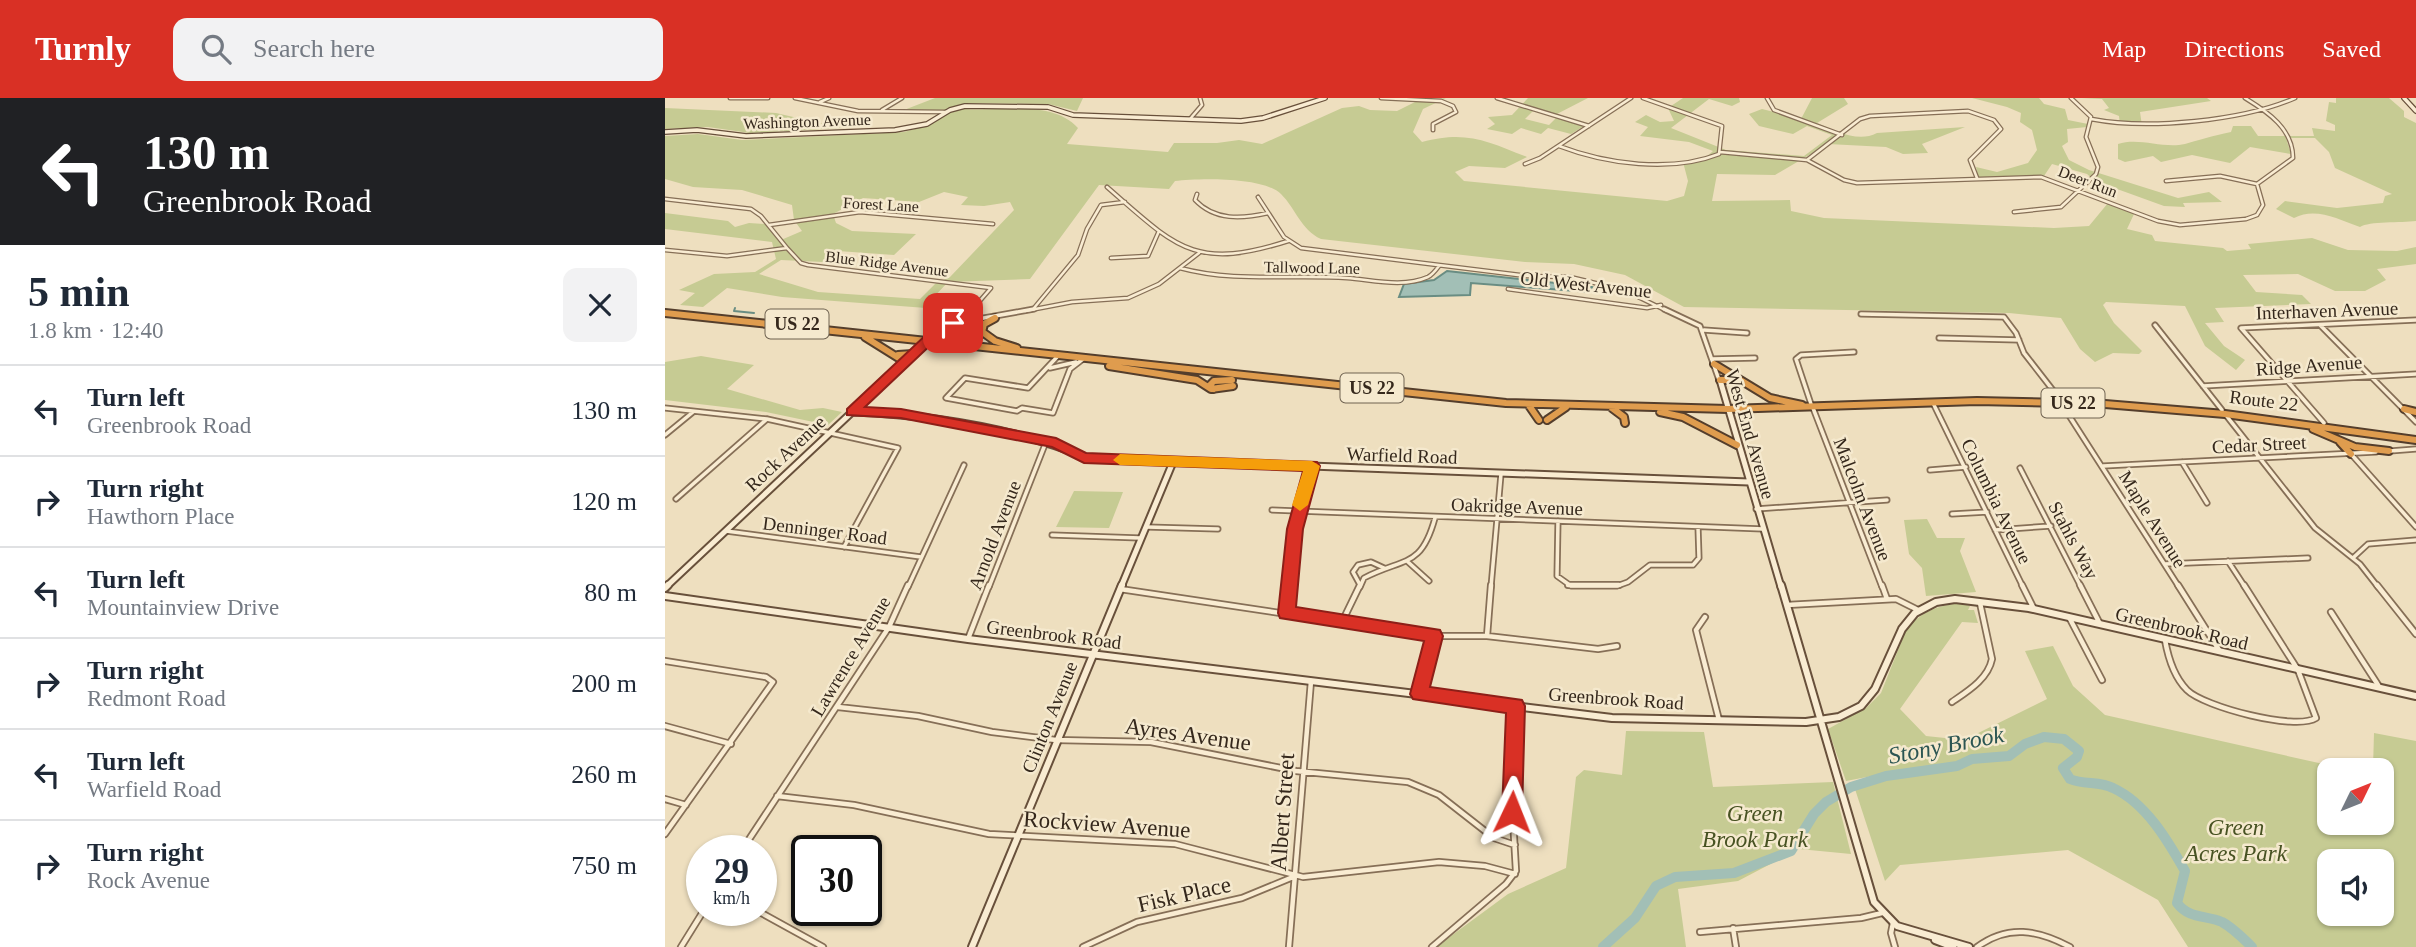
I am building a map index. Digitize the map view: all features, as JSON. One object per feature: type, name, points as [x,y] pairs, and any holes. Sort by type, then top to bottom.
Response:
[{"type":"highway","name":"US 22","points":[[665,311],[858,334],[1018,348],[1425,393],[1594,403],[1728,407],[2060,400]]},
{"type":"highway","name":"US 22","points":[[665,311],[928,340],[1081,361],[1527,404],[1632,409],[1812,406],[1969,398],[2060,400],[2223,412],[2416,438]]},
{"type":"highway","points":[[982,332],[984,324],[995,318]]},
{"type":"highway","points":[[967,321],[995,341],[1018,348]]},
{"type":"highway","points":[[858,334],[905,362]]},
{"type":"highway","points":[[897,355],[913,354]]},
{"type":"highway","points":[[1098,361],[1123,370],[1197,380],[1207,388],[1233,386]]},
{"type":"highway","points":[[1713,361],[1770,398],[1802,405]]},
{"type":"highway","points":[[1215,389],[1210,384],[1218,380],[1276,381]]},
{"type":"highway","points":[[1720,380],[1740,381]]},
{"type":"highway","name":"Route 22","points":[[2060,400],[2107,401],[2223,412],[2416,438]]},
{"type":"highway","points":[[1527,404],[1543,420],[1567,406]]},
{"type":"highway","points":[[1611,408],[1624,416],[1625,423]]},
{"type":"highway","points":[[1632,409],[1676,415],[1714,436],[1723,437],[1738,445]]},
{"type":"highway","points":[[2404,409],[2415,417]]},
{"type":"highway","points":[[2290,423],[2363,449],[2389,451]]},
{"type":"highway","points":[[1723,437],[1733,430]]},
{"type":"highway","points":[[2337,439],[2351,454]]},
{"type":"street","points":[[730,98],[768,98]]},
{"type":"street","points":[[795,98],[858,111],[941,113]]},
{"type":"street","points":[[818,102],[829,98]]},
{"type":"street","points":[[880,111],[902,98]]},
{"type":"street","points":[[1190,118],[1202,105],[1200,98]]},
{"type":"street","name":"Washington Avenue","points":[[665,132],[697,130],[746,136],[874,131],[921,126],[941,113],[956,108],[1039,106],[1073,115],[1256,120],[1325,98]]},
{"type":"street","points":[[1381,98],[1441,101],[1453,106],[1456,111],[1453,115],[1433,124],[1433,130]]},
{"type":"street","points":[[1497,98],[1589,126]]},
{"type":"street","points":[[1525,164],[1559,146],[1631,98]]},
{"type":"street","points":[[1643,98],[1722,126],[1724,129],[1720,152]]},
{"type":"street","points":[[1767,98],[1774,110],[1842,135]]},
{"type":"street","points":[[2071,98],[2091,119],[2149,125],[2263,109],[2286,104],[2295,98]]},
{"type":"street","points":[[2166,181],[2220,176],[2257,184],[2293,158],[2294,148],[2284,131],[2263,109],[2245,98]]},
{"type":"street","points":[[2404,98],[2416,109]]},
{"type":"street","points":[[1807,160],[1869,116],[1962,111],[1983,114],[1994,120],[2001,131],[1971,160],[1970,166],[1977,178]]},
{"type":"street","points":[[2014,212],[2056,209],[2079,190],[2098,169],[2086,137],[2091,119]]},
{"type":"street","name":"Deer Run","points":[[1559,146],[1583,156],[1632,162],[1709,159],[1720,152],[1807,160],[1844,180],[1857,183],[2041,177],[2158,221],[2194,226],[2243,220],[2257,215],[2263,205],[2257,184]]},
{"type":"street","points":[[1107,187],[1182,249],[1245,256],[1288,242]]},
{"type":"street","points":[[1197,194],[1195,200],[1198,204],[1224,216],[1250,217],[1268,213]]},
{"type":"street","points":[[1258,197],[1288,242],[1311,250],[1439,266],[1570,277],[1624,290],[1686,317],[1704,330],[1747,333]]},
{"type":"street","name":"Blue Ridge Avenue","points":[[665,199],[748,208],[758,213],[801,263],[808,265],[992,289],[970,312],[967,321]]},
{"type":"street","points":[[1033,310],[1079,254],[1087,229],[1102,203],[1125,202]]},
{"type":"street","name":"Forest Lane","points":[[769,225],[860,212],[993,224]]},
{"type":"street","points":[[1111,258],[1147,257],[1160,232]]},
{"type":"street","points":[[667,251],[727,256],[787,248]]},
{"type":"street","name":"Rock Avenue","points":[[665,588],[944,327],[1072,302],[1128,298],[1159,284],[1199,253]]},
{"type":"street","name":"Tallwood Lane","points":[[1180,268],[1198,273],[1252,278],[1346,278],[1392,283],[1429,277],[1439,266]]},
{"type":"street","name":"Old West Avenue","points":[[1508,289],[1647,308],[1661,305]]},
{"type":"street","name":"Maple Avenue","points":[[1861,314],[2004,317],[2019,340],[2024,354],[2060,400],[2220,652]]},
{"type":"street","name":"Interhaven Avenue","points":[[2288,381],[2241,329],[2416,320]]},
{"type":"street","points":[[2155,325],[2315,528],[2353,558],[2416,634]]},
{"type":"street","points":[[2320,325],[2404,409]]},
{"type":"street","name":"West End Avenue","points":[[1704,330],[1872,896],[1882,913],[1893,923],[1953,947]]},
{"type":"street","points":[[1939,338],[2019,340]]},
{"type":"street","name":"Malcolm Avenue","points":[[1854,352],[1801,355],[1796,359],[1887,599]]},
{"type":"street","points":[[1057,357],[1028,388],[965,378],[946,398],[1017,411],[1022,408],[1053,413],[1070,369],[1081,361]]},
{"type":"street","points":[[1713,361],[1755,358]]},
{"type":"street","points":[[1048,368],[1081,361]]},
{"type":"street","name":"Ridge Avenue","points":[[2203,386],[2416,374]]},
{"type":"street","points":[[2288,381],[2324,424]]},
{"type":"street","name":"Columbia Avenue","points":[[1933,403],[2035,611]]},
{"type":"street","points":[[665,408],[767,419],[898,447],[844,547]]},
{"type":"street","points":[[665,435],[694,411]]},
{"type":"street","name":"Warfield Road","points":[[852,412],[901,414],[1046,441],[1059,444],[1084,458],[1749,482]]},
{"type":"street","points":[[676,499],[767,419]]},
{"type":"street","name":"Arnold Avenue","points":[[968,639],[1046,441]]},
{"type":"street","name":"Cedar Street","points":[[2103,466],[2416,449]]},
{"type":"street","points":[[2351,454],[2416,527]]},
{"type":"street","name":"Clinton Avenue","points":[[972,947],[1173,462]]},
{"type":"street","points":[[2182,462],[2207,503]]},
{"type":"street","name":"Lawrence Avenue","points":[[752,835],[889,627],[964,465]]},
{"type":"street","points":[[1286,613],[1299,511],[1312,466]]},
{"type":"street","points":[[1930,470],[1966,467]]},
{"type":"street","name":"Stahls Way","points":[[2020,468],[2101,626]]},
{"type":"street","points":[[1487,636],[1501,473]]},
{"type":"street","points":[[1756,509],[1887,500]]},
{"type":"street","name":"Oakridge Avenue","points":[[1272,510],[1763,529]]},
{"type":"street","points":[[1952,514],[1987,512]]},
{"type":"street","points":[[1343,620],[1359,583],[1385,568],[1408,562],[1428,546],[1435,518]]},
{"type":"street","points":[[1558,521],[1557,576],[1564,584],[1571,586],[1624,584],[1650,565],[1693,565],[1699,558],[1698,527]]},
{"type":"street","points":[[1145,526],[1218,529]]},
{"type":"street","points":[[1995,530],[2051,526]]},
{"type":"street","name":"Denninger Road","points":[[725,531],[921,557]]},
{"type":"street","points":[[1052,536],[1140,538]]},
{"type":"street","points":[[2353,558],[2368,544],[2416,540]]},
{"type":"street","points":[[2165,564],[2308,558]]},
{"type":"street","points":[[2165,640],[2170,663],[2193,695],[2206,701],[2308,723],[2316,718],[2317,712],[2298,670],[2228,561]]},
{"type":"street","points":[[1359,583],[1353,572],[1358,565],[1371,562],[1385,568]]},
{"type":"street","points":[[1408,562],[1429,581]]},
{"type":"street","points":[[1119,589],[1343,620],[1434,636],[1487,636],[1598,649],[1617,646]]},
{"type":"street","name":"Greenbrook Road","points":[[665,596],[968,639],[1621,719],[1820,721],[1849,712],[1871,696],[1883,678],[1902,626],[1918,610],[1947,600],[1980,601],[2416,696]]},
{"type":"street","points":[[1786,605],[1887,599],[1902,600],[1918,610]]},
{"type":"street","points":[[1952,702],[1983,680],[1992,666],[1980,601]]},
{"type":"street","points":[[2331,612],[2379,687]]},
{"type":"street","points":[[1705,617],[1696,630],[1719,720]]},
{"type":"street","points":[[2070,619],[2102,680]]},
{"type":"street","points":[[1419,694],[1434,636]]},
{"type":"street","points":[[665,661],[765,677],[773,682],[771,689],[665,834]]},
{"type":"street","name":"Albert Street","points":[[1289,947],[1311,680]]},
{"type":"street","points":[[1432,947],[1515,874],[1512,802],[1515,706]]},
{"type":"street","name":"Ayres Avenue","points":[[838,708],[918,716],[992,732],[1056,740],[1151,742],[1303,772],[1394,780],[1425,787],[1448,801],[1495,838],[1515,845]]},
{"type":"street","points":[[665,726],[731,744]]},
{"type":"street","name":"Rockview Avenue","points":[[777,796],[854,805],[977,832],[1175,844],[1295,876],[1439,862],[1492,867],[1515,874]]},
{"type":"street","points":[[665,799],[686,805]]},
{"type":"street","name":"Fisk Place","points":[[1083,947],[1137,922],[1242,898],[1295,876]]},
{"type":"street","points":[[1700,932],[1861,918],[1882,913]]},
{"type":"street","points":[[777,922],[823,947]]},
{"type":"street","points":[[1893,923],[1891,933],[1895,947]]},
{"type":"street","points":[[681,947],[694,926]]},
{"type":"street","points":[[1733,928],[1736,947]]},
{"type":"street","points":[[1977,947],[1992,935],[2022,930],[2046,935],[2070,947]]},
{"type":"street","name":"West End Avenue","points":[[1922,934],[1969,947]]},
{"type":"green space","points":[[935,98],[1083,98],[1077,111],[1048,104],[968,103],[964,109],[1040,110],[1067,119],[1078,128],[1067,144],[1168,152],[1174,143],[1239,140],[1262,144],[1342,108],[1359,106],[1370,110],[1397,111],[1415,102],[1446,98],[1423,109],[1413,132],[1422,142],[1464,137],[1488,142],[1527,157],[1505,168],[1469,166],[1455,172],[1464,181],[1667,201],[1684,196],[1688,181],[1683,162],[1704,159],[1713,151],[1689,142],[1640,136],[1648,127],[1635,122],[1646,115],[1660,122],[1674,121],[1668,108],[1683,98],[1739,98],[1740,102],[1732,106],[1709,99],[1671,128],[1726,150],[1804,156],[1832,135],[1807,126],[1793,134],[1759,126],[1749,114],[1762,109],[1801,119],[1812,98],[1844,98],[1848,104],[1817,123],[1847,135],[1862,137],[1877,133],[1965,127],[1922,144],[1928,153],[1903,154],[1886,147],[1828,144],[1775,175],[1717,174],[1712,201],[1790,200],[1791,211],[1824,218],[2054,228],[2089,226],[2108,203],[2134,214],[2127,229],[2152,235],[2155,241],[2223,248],[2227,251],[2251,249],[2248,244],[2312,238],[2348,250],[2397,251],[2416,247],[2416,264],[2377,269],[2386,280],[2365,291],[2335,291],[2298,274],[2243,275],[2256,292],[2302,295],[2311,304],[2215,308],[2224,322],[2205,323],[2224,346],[2245,360],[2236,370],[2205,346],[2185,306],[2106,302],[2103,305],[2114,323],[2142,351],[2139,354],[2113,353],[2095,362],[2080,349],[2061,318],[2009,313],[1684,307],[1625,275],[1574,264],[1525,262],[1321,239],[1308,230],[1281,194],[1273,188],[1231,180],[1200,179],[1175,181],[1169,189],[1099,185],[1030,279],[948,282],[931,300],[968,308],[953,319],[926,308],[782,297],[727,288],[703,307],[680,305],[695,293],[679,290],[714,274],[755,272],[776,259],[772,242],[665,229],[665,213],[728,221],[735,227],[749,223],[766,224],[781,240],[802,231],[794,220],[792,205],[742,190],[693,187],[665,179],[665,136],[698,134],[742,140],[904,132],[932,124],[948,113],[904,110]],"holes":[[[944,192],[968,197],[961,205],[984,206],[1010,202],[1014,210],[950,277],[935,284],[920,299],[818,292],[759,274],[781,260],[823,262],[838,251],[894,255],[916,234],[852,231],[836,223],[833,214],[863,198],[919,202]]]},
{"type":"green space","points":[[1528,98],[1588,98],[1553,116],[1533,111],[1525,119],[1549,125],[1556,118],[1584,126],[1571,134],[1548,128],[1541,134],[1521,128],[1512,134],[1487,129],[1495,124],[1488,117],[1512,115]]},
{"type":"green space","points":[[1972,98],[2039,98],[2044,104],[2065,109],[2068,120],[2088,124],[2087,127],[2067,129],[2068,142],[2062,146],[2069,160],[2089,170],[2178,198],[2209,192],[2222,202],[2183,203],[2185,207],[2164,206],[2095,181],[2087,174],[2052,164],[2042,179],[1978,178],[1976,167],[1997,172],[2028,163],[2037,150],[2032,130],[2020,122],[2021,113]]},
{"type":"green space","points":[[2082,98],[2207,98],[2211,101],[2140,112],[2142,126],[2120,125],[2119,116],[2104,110],[2109,108],[2102,99]]},
{"type":"green space","points":[[2336,98],[2389,98],[2404,111],[2404,117],[2416,123],[2416,221],[2360,227],[2318,214],[2294,218],[2276,209],[2285,201],[2337,208],[2383,203],[2385,196],[2392,194],[2335,168],[2329,152],[2315,138],[2286,138],[2291,154],[2250,147],[2230,163],[2192,155],[2161,162],[2153,156],[2125,162],[2118,159],[2118,144],[2185,144],[2231,132],[2233,126],[2251,126],[2258,136],[2314,136],[2312,128],[2335,131],[2335,125],[2326,121],[2329,102],[2336,103]]},
{"type":"green space","points":[[665,108],[776,113],[841,128],[750,133],[708,127],[665,129]]},
{"type":"green space","points":[[701,356],[754,365],[727,389],[800,410],[823,408],[842,412],[828,425],[766,412],[665,400],[665,362]]},
{"type":"green space","points":[[1074,491],[1123,492],[1109,528],[1056,527]]},
{"type":"green space","points":[[1927,519],[1937,538],[1965,538],[1960,551],[1976,592],[1926,596],[1922,568],[1909,554],[1904,520]]},
{"type":"green space","name":"Green Acres Park","points":[[1960,603],[1970,606],[1968,610],[1974,610],[1978,623],[1962,622],[1900,709],[1926,736],[1964,740],[2047,699],[2025,651],[2053,646],[2073,686],[2105,715],[2317,763],[2317,835],[2394,835],[2394,758],[2373,758],[2374,733],[2416,741],[2416,947],[2188,947],[2158,900],[2068,850],[1900,865],[1885,881],[1854,786],[1888,773],[1846,781],[1828,729],[1866,708],[1881,693],[1906,630],[1918,618],[1937,608]]},
{"type":"green space","name":"Green Brook Park","points":[[1626,731],[1704,732],[1713,787],[1833,782],[1851,854],[1799,849],[1738,881],[1678,889],[1686,947],[1436,947],[1508,894],[1566,868],[1576,777],[1584,770],[1622,775]]},
{"type":"water","points":[[1447,271],[1592,287],[1589,292],[1471,283],[1470,295],[1399,297],[1404,284],[1434,280]]},
{"type":"waterway","points":[[735,308],[734,311],[754,313]]},
{"type":"waterway","name":"Stony Brook","points":[[1603,947],[1635,918],[1656,886],[1675,877],[1734,873],[1791,851],[1814,814],[1826,802],[1851,787],[1886,776],[1957,766],[1972,759],[2009,756],[2025,744],[2044,737],[2064,739],[2079,751],[2077,757],[2063,768],[2070,779],[2113,788],[2136,803],[2155,824],[2185,871],[2177,903],[2187,912],[2222,922],[2252,947]]},
{"type":"slow traffic","points":[[1120,460],[1312,466],[1300,505]]},
{"type":"route","points":[[953,323],[934,335],[852,412],[901,414],[1056,443],[1084,458],[1312,466],[1295,529],[1286,613],[1434,636],[1419,694],[1515,706],[1512,812]]}]
